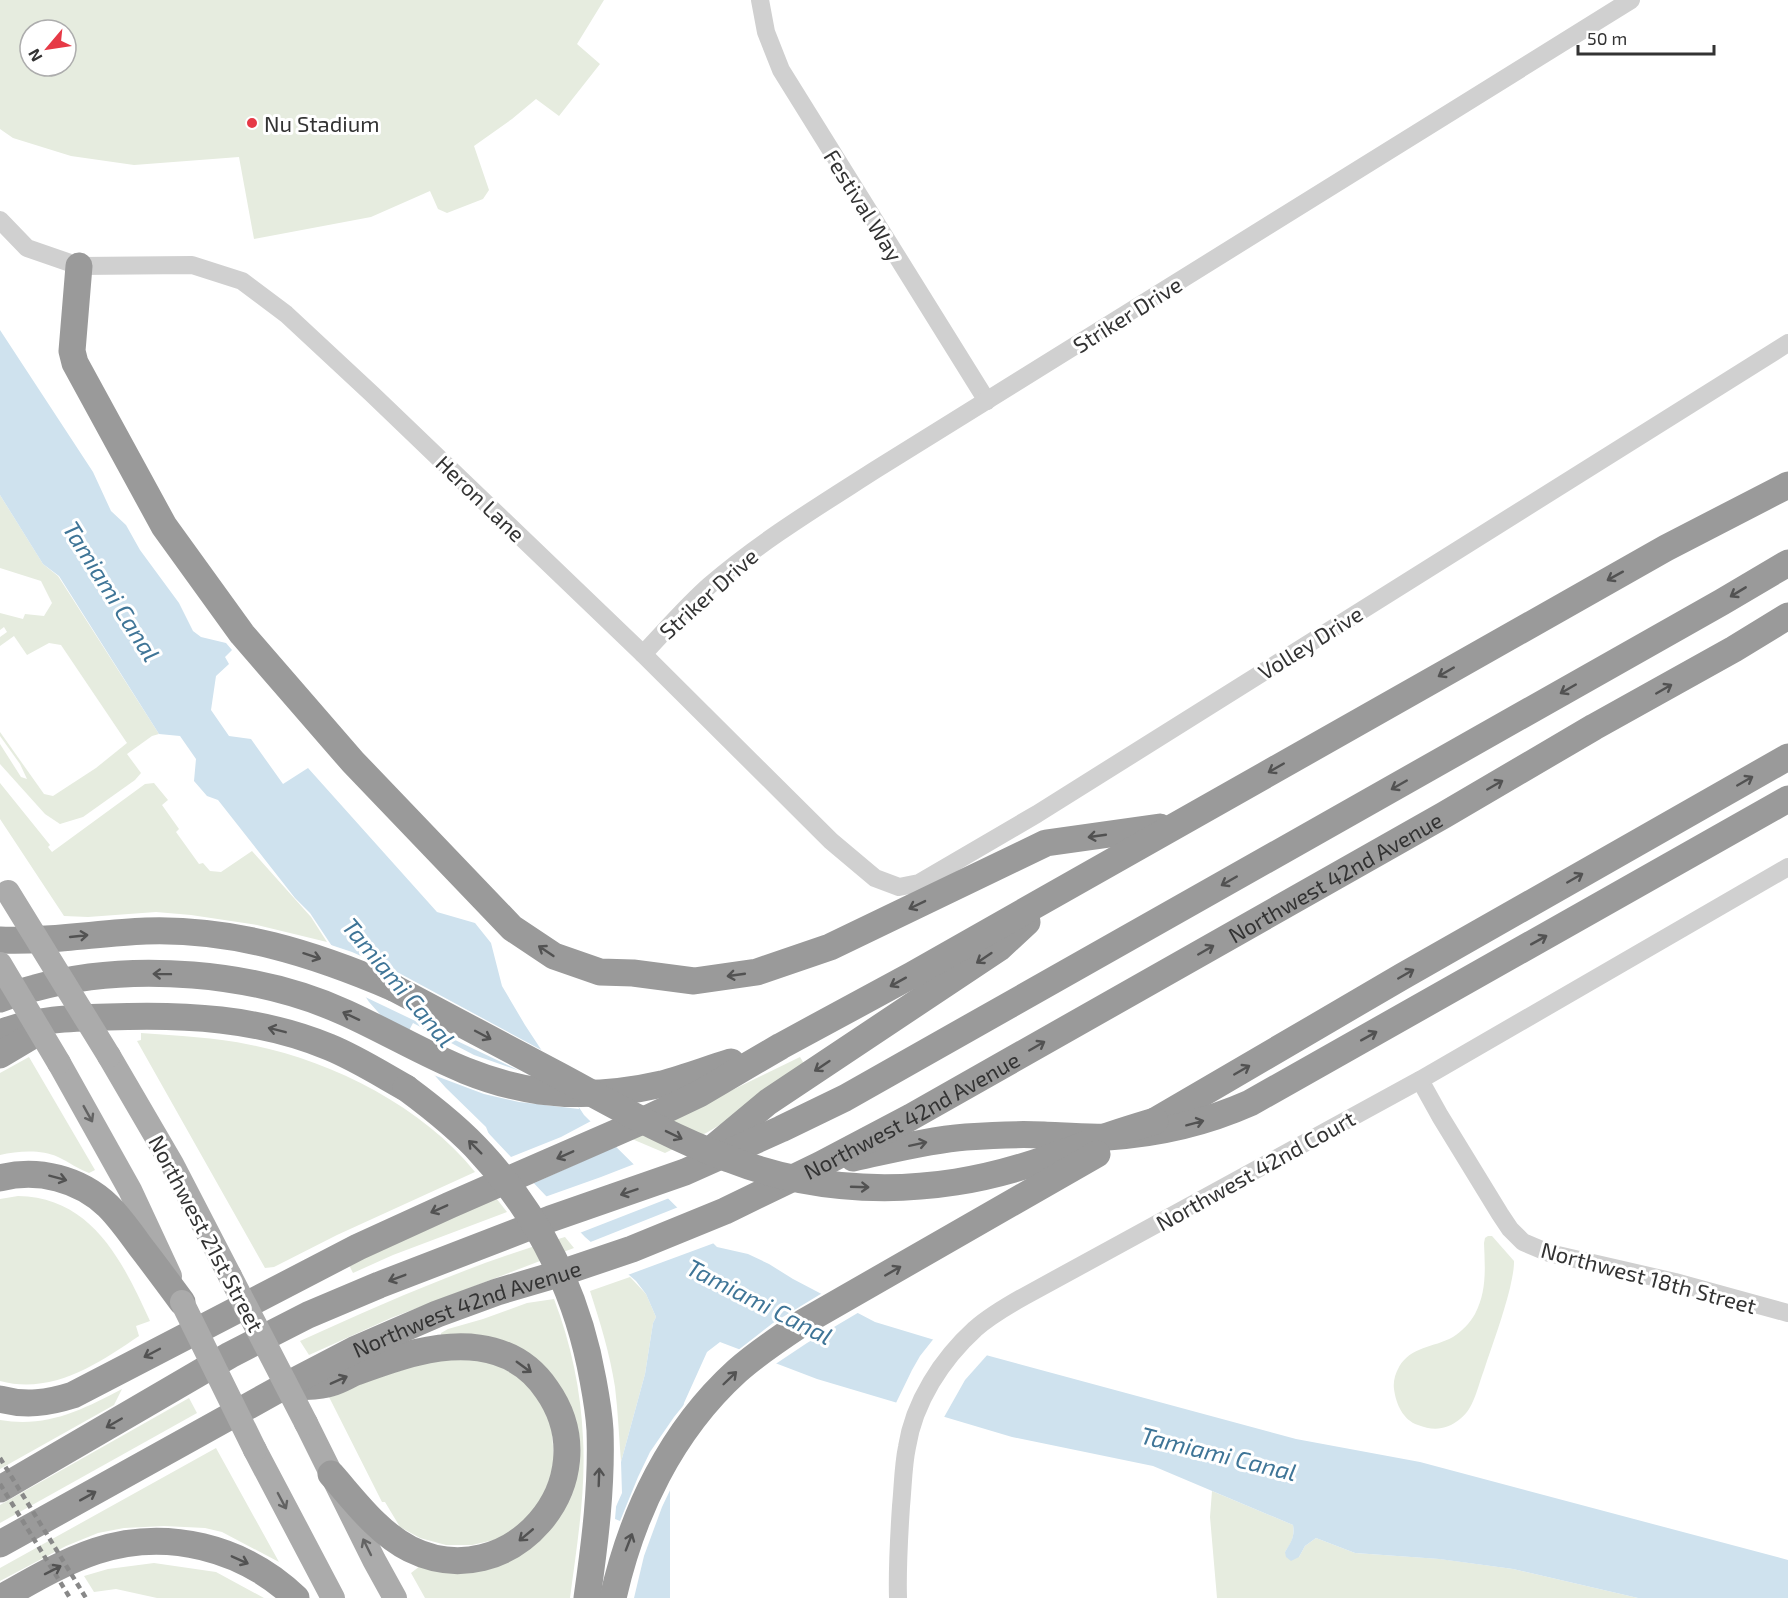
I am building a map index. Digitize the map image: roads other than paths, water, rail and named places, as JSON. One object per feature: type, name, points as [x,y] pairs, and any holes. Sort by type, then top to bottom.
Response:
[{"type":"highway","points":[[79,266],[72,351],[75,363],[164,526],[242,634],[353,762],[512,928],[554,956],[600,972],[633,973],[694,981],[757,972],[830,947],[1046,843],[1176,825]]},
{"type":"highway","points":[[1666,548],[1788,471]]},
{"type":"highway","points":[[0,1399],[22,1403],[41,1403],[72,1395],[327,1262],[699,1094],[1666,548],[1788,485]]},
{"type":"highway","name":"Northwest 42nd Avenue","points":[[0,1489],[230,1355],[293,1322],[379,1285],[550,1219],[685,1172],[835,1103],[1788,563]]},
{"type":"highway","name":"Northwest 42nd Avenue","points":[[0,1544],[354,1350],[437,1314],[497,1292],[632,1249],[725,1211],[820,1165],[911,1117],[1734,649],[1788,616]]},
{"type":"highway","points":[[613,1598],[626,1548],[665,1459],[683,1431],[704,1405],[762,1350],[804,1322],[1788,757]]},
{"type":"highway","points":[[820,1165],[940,1140],[1021,1135],[1109,1137],[1152,1132],[1196,1123],[1232,1111],[1250,1103],[1788,799]]},
{"type":"highway","points":[[685,1172],[768,1102],[999,948],[1059,891]]},
{"type":"highway","points":[[0,940],[164,931],[219,935],[297,951],[394,988],[686,1141],[730,1160],[813,1182],[852,1187],[905,1187],[972,1179],[1027,1166],[1086,1143],[1155,1121]]},
{"type":"highway","points":[[0,999],[36,987],[103,976],[151,974],[233,980],[315,1001],[348,1014],[455,1067],[489,1080],[541,1091],[574,1093],[660,1084],[781,1046]]},
{"type":"highway","points":[[0,1033],[58,1019],[179,1016],[248,1023],[289,1033],[330,1047],[363,1063],[406,1088],[458,1129],[502,1177],[540,1233],[569,1293],[589,1359],[600,1428],[599,1495],[587,1598]]},
{"type":"highway","points":[[0,1055],[58,1019]]},
{"type":"highway","points":[[0,1178],[17,1175],[45,1175],[69,1181],[94,1195],[116,1215],[182,1302]]},
{"type":"highway","points":[[281,1388],[329,1384],[374,1366],[427,1350],[452,1347],[484,1349],[512,1358],[537,1377],[556,1405],[564,1425],[567,1442],[567,1460],[560,1487],[541,1521],[515,1544],[473,1560],[444,1559],[405,1546],[367,1514],[331,1474]]},
{"type":"highway","points":[[1,1598],[62,1565],[96,1551],[130,1543],[154,1541],[192,1544],[238,1558],[268,1575],[296,1598]]},
{"type":"main road","name":"Northwest 21st Street","points":[[4,886],[110,1056],[172,1164],[395,1598]]},
{"type":"main road","points":[[0,964],[130,1190],[255,1450],[333,1598]]},
{"type":"street","name":"Festival Way","points":[[760,0],[766,32],[781,70],[987,401]]},
{"type":"street","name":"Striker Drive","points":[[643,654],[709,587],[757,547],[875,470],[1630,0]]},
{"type":"street","name":"Heron Lane","points":[[0,220],[27,248],[79,266],[192,265],[242,281],[295,322],[643,654],[831,841]]},
{"type":"street","name":"Volley Drive","points":[[831,841],[875,878],[899,887],[919,883],[1037,814],[1788,343]]},
{"type":"street","name":"Northwest 42nd Court","points":[[896,1593],[904,1465],[916,1412],[931,1382],[965,1338],[988,1319],[1025,1296],[1420,1080],[1788,867]]},
{"type":"street","name":"Northwest 18th Street","points":[[1420,1080],[1481,1184],[1505,1221],[1523,1242],[1549,1253],[1675,1282],[1788,1313]]},
{"type":"water","name":"Tamiami Canal","points":[[0,330],[93,472],[111,511],[126,525],[140,550],[179,603],[193,631],[201,637],[226,643],[232,650],[225,657],[229,664],[216,676],[211,710],[229,736],[251,739],[283,784],[308,768],[437,912],[475,923],[491,943],[502,986],[584,1115],[717,1247],[748,1254],[875,1322],[971,1351],[1296,1439],[1420,1462],[1788,1560],[1788,1598],[1638,1598],[1513,1569],[1439,1559],[1355,1553],[1316,1538],[1305,1546],[1299,1557],[1291,1561],[1286,1557],[1285,1552],[1293,1536],[1293,1525],[1153,1466],[1012,1437],[817,1379],[720,1342],[707,1352],[684,1403],[670,1486],[670,1598],[575,1598],[622,1493],[621,1462],[645,1374],[653,1323],[656,1317],[646,1294],[636,1281],[585,1237],[490,1137],[486,1127],[446,1088],[369,1002],[310,913],[295,898],[218,800],[207,796],[194,781],[196,759],[180,736],[159,734],[59,576],[43,564],[0,495]]},
{"type":"railway","points":[[0,1458],[86,1598]]},
{"type":"railway","points":[[0,1484],[70,1598]]},
{"type":"place","name":"Nu Stadium","points":[[252,123]]}]
